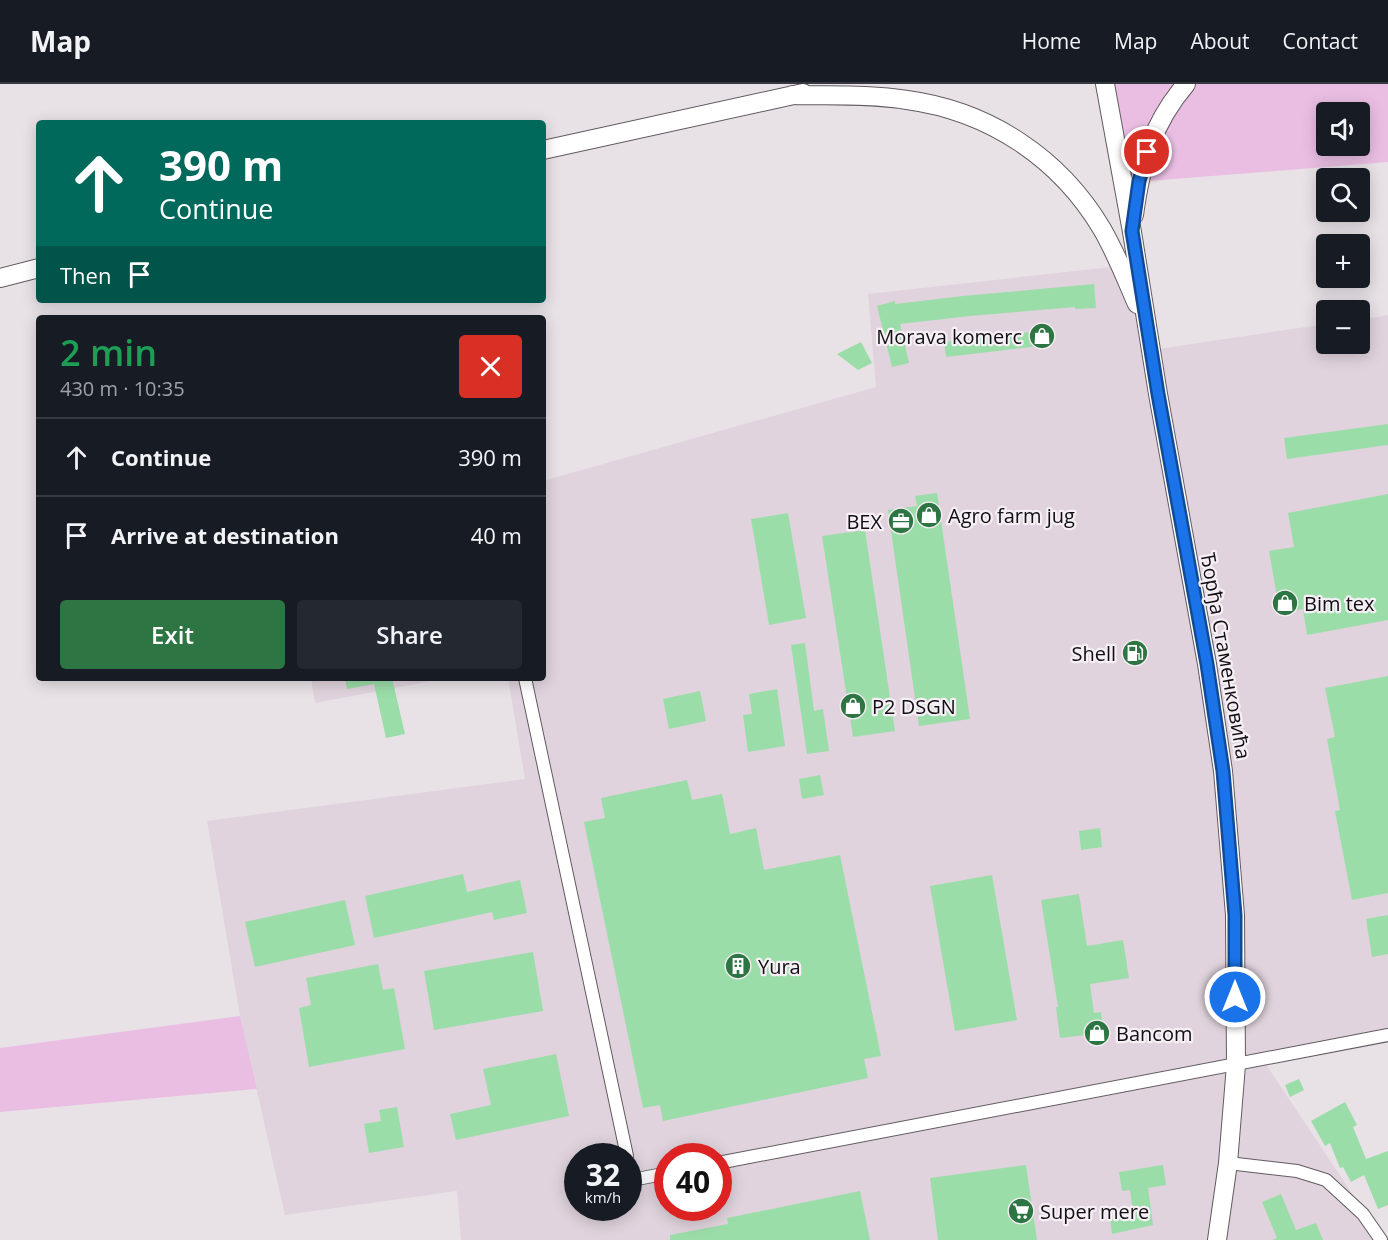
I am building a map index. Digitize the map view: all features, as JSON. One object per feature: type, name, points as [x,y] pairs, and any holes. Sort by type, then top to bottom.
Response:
[{"type":"street","points":[[546,149],[846,84]]},
{"type":"street","name":"Ђорђа Стаменковића","points":[[1105,84],[1207,664],[1223,771],[1235,915],[1236,1065],[1228,1164],[1217,1240]]},
{"type":"street","points":[[1132,231],[1139,181],[1147,152],[1160,120],[1186,84]]},
{"type":"street","points":[[793,95],[879,97],[948,108],[980,121],[1035,152],[1058,171],[1091,212],[1117,258],[1147,328]]},
{"type":"street","points":[[0,278],[36,269]]},
{"type":"street","points":[[526,681],[624,1143]]},
{"type":"street","points":[[732,1160],[1388,1035]]},
{"type":"street","points":[[1228,1164],[1297,1171],[1326,1180],[1363,1214],[1381,1240]]},
{"type":"shaded area","points":[[1105,84],[1388,84],[1388,162],[1124,183]]},
{"type":"shaded area","points":[[1121,266],[1151,350],[1316,325],[1316,354],[1370,354],[1370,318],[1388,315],[1388,1035],[1263,1060],[1383,1240],[461,1240],[457,1191],[285,1215],[240,1016],[207,821],[525,779],[509,681],[546,681],[546,480],[876,387],[868,294]]},
{"type":"shaded area","points":[[311,681],[431,681],[315,703]]},
{"type":"shaded area","points":[[240,1016],[257,1089],[0,1112],[0,1048]]},
{"type":"building","points":[[1094,284],[1096,308],[1075,309],[1075,307],[900,324],[909,363],[892,367],[877,306],[895,301],[895,304]]},
{"type":"building","points":[[1047,330],[1048,345],[946,357],[944,342]]},
{"type":"building","points":[[861,342],[872,363],[858,370],[837,354]]},
{"type":"building","points":[[1388,424],[1388,445],[1287,459],[1284,438]]},
{"type":"building","points":[[937,493],[970,719],[919,726],[888,510],[917,506],[915,496]]},
{"type":"building","points":[[1388,494],[1388,620],[1307,635],[1303,609],[1280,613],[1269,551],[1294,547],[1288,513]]},
{"type":"building","points":[[788,513],[806,618],[769,625],[751,519]]},
{"type":"building","points":[[865,530],[895,731],[853,737],[822,536]]},
{"type":"building","points":[[805,643],[814,711],[823,709],[829,751],[807,754],[791,645]]},
{"type":"building","points":[[1388,676],[1388,893],[1352,900],[1335,811],[1340,810],[1327,739],[1335,737],[1325,688]]},
{"type":"building","points":[[346,681],[393,681],[405,734],[386,738],[374,684],[347,689]]},
{"type":"building","points":[[777,689],[785,746],[748,752],[743,715],[752,714],[749,694]]},
{"type":"building","points":[[700,691],[706,721],[669,729],[663,699]]},
{"type":"building","points":[[820,775],[824,795],[802,799],[799,779]]},
{"type":"building","name":"Yura","points":[[687,780],[692,800],[722,794],[730,834],[756,828],[764,870],[840,855],[881,1056],[864,1059],[868,1078],[663,1121],[660,1105],[643,1108],[584,822],[605,818],[601,798]]},
{"type":"building","points":[[1100,828],[1102,847],[1081,850],[1079,831]]},
{"type":"building","points":[[463,874],[467,892],[520,880],[527,913],[494,920],[492,912],[374,938],[365,896]]},
{"type":"building","points":[[992,875],[1017,1020],[955,1031],[930,886]]},
{"type":"building","points":[[1079,894],[1087,946],[1123,940],[1129,978],[1090,984],[1094,1013],[1101,1012],[1103,1027],[1099,1028],[1100,1037],[1086,1039],[1085,1035],[1060,1038],[1056,1007],[1058,1007],[1041,900]]},
{"type":"building","points":[[345,900],[355,945],[255,967],[245,922]]},
{"type":"building","points":[[1388,915],[1388,954],[1372,957],[1366,919]]},
{"type":"building","points":[[533,952],[543,1011],[434,1030],[424,971]]},
{"type":"building","points":[[378,964],[383,990],[394,988],[405,1049],[309,1067],[299,1008],[311,1005],[306,978]]},
{"type":"building","points":[[556,1054],[569,1116],[456,1140],[450,1114],[491,1105],[483,1069]]},
{"type":"building","points":[[1299,1079],[1304,1090],[1290,1097],[1285,1085]]},
{"type":"building","points":[[1345,1102],[1357,1125],[1353,1127],[1366,1159],[1388,1151],[1388,1205],[1378,1209],[1364,1175],[1351,1182],[1343,1167],[1340,1168],[1330,1143],[1325,1146],[1311,1121]]},
{"type":"building","points":[[397,1107],[404,1147],[369,1153],[364,1124],[381,1121],[379,1110]]},
{"type":"building","points":[[1026,1165],[1037,1240],[938,1240],[930,1178]]},
{"type":"building","points":[[1163,1165],[1166,1185],[1148,1188],[1153,1225],[1112,1234],[1110,1219],[1123,1217],[1123,1212],[1133,1211],[1130,1190],[1122,1191],[1119,1172]]},
{"type":"building","points":[[860,1191],[870,1240],[670,1240],[670,1235],[728,1224],[728,1221],[732,1221],[732,1217]]},
{"type":"building","points":[[1281,1194],[1296,1230],[1316,1223],[1323,1240],[1272,1240],[1277,1238],[1262,1202]]},
{"type":"place","name":"Morava komerc","points":[[1042,336]]},
{"type":"place","name":"Agro farm jug","points":[[929,515]]},
{"type":"place","name":"BEX","points":[[901,521]]},
{"type":"place","name":"Bim tex","points":[[1285,603]]},
{"type":"place","name":"Shell","points":[[1135,653]]},
{"type":"place","name":"P2 DSGN","points":[[853,706]]},
{"type":"place","name":"Yura","points":[[738,966]]},
{"type":"place","name":"Bancom","points":[[1097,1033]]},
{"type":"place","name":"Super mere","points":[[1021,1211]]},
{"type":"route","points":[[1147,152],[1139,181],[1132,231],[1158,394],[1207,664],[1223,771],[1235,915],[1235,997]]}]
